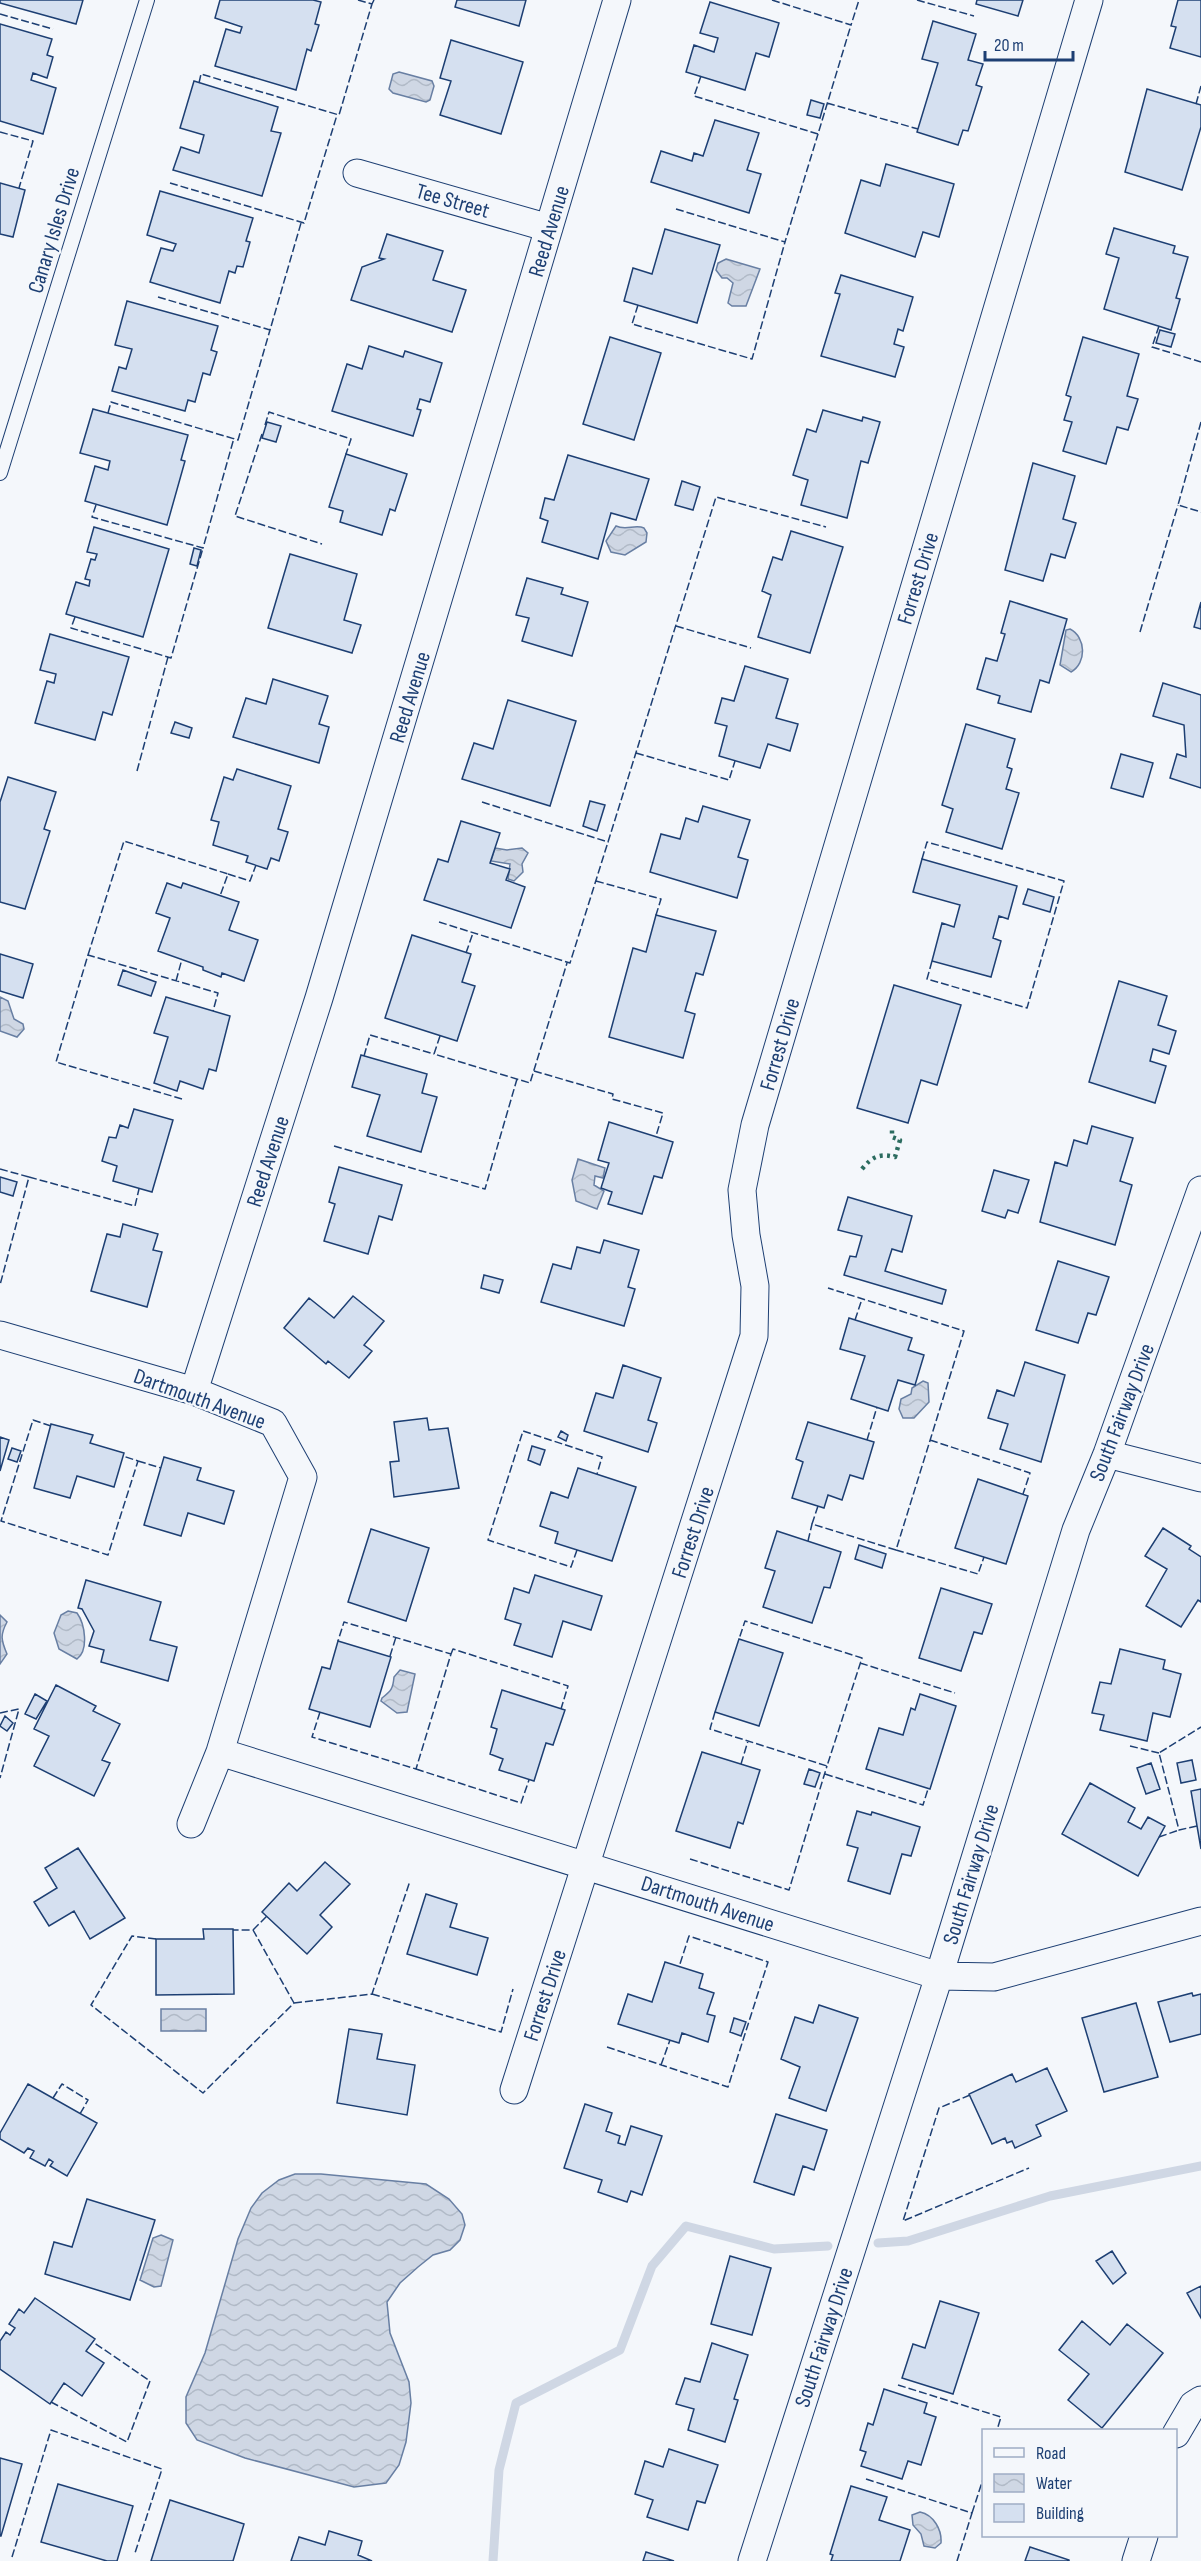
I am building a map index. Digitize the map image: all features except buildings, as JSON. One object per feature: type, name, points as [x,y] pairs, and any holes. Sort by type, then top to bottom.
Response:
[{"type":"street","name":"Reed Avenue","points":[[194,1391],[319,998],[617,0]]},
{"type":"street","name":"Forrest Drive","points":[[514,2090],[754,1336],[755,1286],[746,1235],[742,1190],[755,1125],[1089,0]]},
{"type":"street","name":"Tee Street","points":[[357,173],[549,228]]},
{"type":"street","name":"South Fairway Drive","points":[[752,2561],[939,1976],[1076,1530],[1107,1454],[1201,1190]]},
{"type":"street","name":"Dartmouth Avenue","points":[[0,1335],[194,1391],[273,1424],[303,1477],[220,1752],[191,1824]]},
{"type":"street","points":[[1107,1454],[1201,1478]]},
{"type":"street","name":"Dartmouth Avenue","points":[[220,1752],[939,1976],[994,1977],[1201,1921]]},
{"type":"street","points":[[1177,2432],[1197,2402]]},
{"type":"street","points":[[1136,2561],[1143,2537]]},
{"type":"lane","name":"Canary Isles Drive","points":[[0,473],[147,0]]},
{"type":"water","points":[[399,72],[432,81],[434,86],[430,100],[426,102],[393,93],[389,89],[393,74]]},
{"type":"water","points":[[726,259],[760,269],[746,306],[732,306],[728,303],[733,283],[727,278],[722,278],[716,270],[718,263]]},
{"type":"water","points":[[616,526],[644,528],[647,533],[646,542],[625,555],[611,552],[606,541]]},
{"type":"water","points":[[1070,629],[1082,644],[1080,663],[1071,672],[1060,665],[1066,630]]},
{"type":"water","points":[[495,848],[507,850],[522,848],[528,853],[522,864],[523,872],[514,881],[508,879],[510,864],[491,861]]},
{"type":"water","points":[[0,997],[8,1001],[14,1019],[23,1024],[24,1029],[17,1037],[0,1031]]},
{"type":"water","points":[[578,1159],[605,1168],[603,1178],[595,1176],[594,1185],[604,1191],[597,1209],[576,1201],[572,1180]]},
{"type":"water","points":[[923,1381],[928,1383],[929,1402],[914,1418],[903,1418],[899,1409],[901,1399],[911,1394],[912,1388]]},
{"type":"water","points":[[68,1611],[77,1613],[84,1630],[83,1650],[77,1659],[59,1649],[54,1633],[61,1615]]},
{"type":"water","points":[[0,1615],[7,1622],[2,1638],[7,1654],[0,1664]]},
{"type":"water","points":[[400,1670],[415,1674],[407,1712],[397,1713],[381,1701],[391,1689],[394,1677]]},
{"type":"water","points":[[161,2009],[206,2009],[206,2031],[161,2031]]},
{"type":"water","points":[[295,2174],[321,2174],[426,2184],[449,2199],[462,2214],[465,2225],[460,2240],[450,2250],[433,2255],[418,2267],[400,2283],[387,2302],[390,2333],[409,2382],[411,2403],[406,2442],[399,2465],[386,2483],[354,2487],[245,2458],[197,2440],[186,2423],[186,2397],[205,2353],[238,2239],[251,2208],[262,2193],[279,2180]]},
{"type":"water","points":[[161,2235],[173,2240],[161,2286],[154,2287],[140,2280],[153,2238]]},
{"type":"water","points":[[920,2512],[929,2516],[938,2528],[941,2543],[935,2548],[924,2546],[921,2534],[913,2525],[912,2515]]},
{"type":"waterway","points":[[878,2243],[908,2241],[1050,2196],[1201,2166]]},
{"type":"waterway","points":[[493,2561],[499,2470],[516,2403],[620,2350],[652,2266],[686,2226],[774,2249],[828,2246]]},
{"type":"hedge","points":[[862,1169],[876,1157],[895,1157],[900,1140],[892,1137],[892,1126]]},
{"type":"fence","points":[[358,0],[372,4],[374,0]]},
{"type":"fence","points":[[772,0],[851,25],[859,0]]},
{"type":"fence","points":[[917,0],[974,16]]},
{"type":"fence","points":[[199,83],[201,74],[339,115],[372,4]]},
{"type":"fence","points":[[0,14],[53,29]]},
{"type":"fence","points":[[701,76],[694,96],[818,134],[851,25]]},
{"type":"fence","points":[[1196,104],[1201,86]]},
{"type":"fence","points":[[827,103],[918,129]]},
{"type":"fence","points":[[170,183],[304,223],[337,115]]},
{"type":"fence","points":[[0,132],[33,141],[19,188]]},
{"type":"fence","points":[[676,209],[785,242],[818,134]]},
{"type":"fence","points":[[158,297],[270,330],[301,223]]},
{"type":"fence","points":[[638,305],[632,324],[752,359],[785,242]]},
{"type":"fence","points":[[1159,326],[1152,347],[1201,362]]},
{"type":"fence","points":[[108,413],[111,402],[238,440],[270,330]]},
{"type":"fence","points":[[265,425],[269,412],[351,439],[346,454]]},
{"type":"fence","points":[[1201,422],[1178,505],[1201,512]]},
{"type":"fence","points":[[262,434],[235,516],[322,544]]},
{"type":"fence","points":[[96,505],[92,517],[203,548],[234,438]]},
{"type":"fence","points":[[482,802],[608,842],[716,497],[826,527]]},
{"type":"fence","points":[[1140,632],[1178,505]]},
{"type":"fence","points":[[75,617],[71,628],[171,658],[203,548]]},
{"type":"fence","points":[[676,626],[751,648]]},
{"type":"fence","points":[[137,771],[168,657]]},
{"type":"fence","points":[[636,753],[729,780],[735,761]]},
{"type":"fence","points":[[88,955],[124,841],[228,874],[220,896]]},
{"type":"fence","points":[[439,922],[570,963],[608,842]]},
{"type":"fence","points":[[922,859],[927,842],[1064,881],[1027,1008],[927,979],[932,961]]},
{"type":"fence","points":[[228,874],[250,881],[256,865]]},
{"type":"fence","points":[[596,881],[661,899],[656,915]]},
{"type":"fence","points":[[466,953],[473,933]]},
{"type":"fence","points":[[182,1099],[56,1062],[88,955],[218,993],[213,1011]]},
{"type":"fence","points":[[176,981],[182,959]]},
{"type":"fence","points":[[440,1036],[434,1054],[530,1083],[567,963]]},
{"type":"fence","points":[[364,1056],[370,1035],[434,1054]]},
{"type":"fence","points":[[534,1071],[613,1094],[612,1099],[663,1113],[656,1136]]},
{"type":"fence","points":[[334,1146],[485,1189],[517,1079]]},
{"type":"fence","points":[[0,1169],[29,1177],[0,1285]]},
{"type":"fence","points":[[29,1177],[135,1206],[139,1189]]},
{"type":"fence","points":[[818,1506],[812,1524],[896,1550],[964,1331],[828,1288]]},
{"type":"fence","points":[[855,1320],[862,1299]]},
{"type":"fence","points":[[867,1440],[877,1407]]},
{"type":"fence","points":[[51,1426],[33,1420],[1,1521],[108,1555],[138,1461],[123,1456]]},
{"type":"fence","points":[[577,1550],[571,1567],[488,1540],[523,1431],[602,1457],[597,1474]]},
{"type":"fence","points":[[930,1440],[1030,1473],[1023,1494]]},
{"type":"fence","points":[[138,1461],[161,1468]]},
{"type":"fence","points":[[808,1541],[812,1524]]},
{"type":"fence","points":[[896,1550],[978,1574],[984,1557]]},
{"type":"fence","points":[[715,1712],[710,1729],[827,1766],[862,1658],[745,1621],[739,1639]]},
{"type":"fence","points":[[320,1712],[312,1737],[416,1769],[451,1654],[344,1622],[338,1641]]},
{"type":"fence","points":[[390,1656],[396,1637]]},
{"type":"fence","points":[[451,1654],[453,1649],[568,1686],[561,1709]]},
{"type":"fence","points":[[860,1663],[955,1693]]},
{"type":"fence","points":[[0,1713],[19,1709],[0,1778]]},
{"type":"fence","points":[[1197,1826],[1179,1830],[1159,1753],[1201,1727]]},
{"type":"fence","points":[[741,1764],[748,1741]]},
{"type":"fence","points":[[1130,1746],[1159,1753]]},
{"type":"fence","points":[[690,1859],[789,1890],[827,1766]]},
{"type":"fence","points":[[416,1769],[521,1803],[529,1780]]},
{"type":"fence","points":[[825,1774],[923,1805],[928,1789]]},
{"type":"fence","points":[[1159,1837],[1179,1830]]},
{"type":"fence","points":[[294,2003],[372,1994],[410,1881]]},
{"type":"fence","points":[[253,1930],[267,1916]]},
{"type":"fence","points":[[156,1939],[132,1936],[91,2005],[203,2093],[294,2003],[253,1930],[233,1930]]},
{"type":"fence","points":[[607,2047],[728,2087],[768,1962],[689,1936],[679,1967]]},
{"type":"fence","points":[[372,1994],[501,2032],[513,1989]]},
{"type":"fence","points":[[661,2065],[670,2040]]},
{"type":"fence","points":[[53,2098],[62,2084],[88,2100],[80,2114]]},
{"type":"fence","points":[[970,2095],[939,2108],[903,2221],[1029,2168]]},
{"type":"fence","points":[[51,2402],[127,2442],[150,2381],[93,2342]]},
{"type":"fence","points":[[898,2385],[1001,2417],[997,2429]]},
{"type":"fence","points":[[12,2557],[51,2430],[162,2469],[135,2553]]},
{"type":"fence","points":[[866,2479],[972,2513],[957,2561]]},
{"type":"fence","points":[[972,2513],[982,2482]]}]
